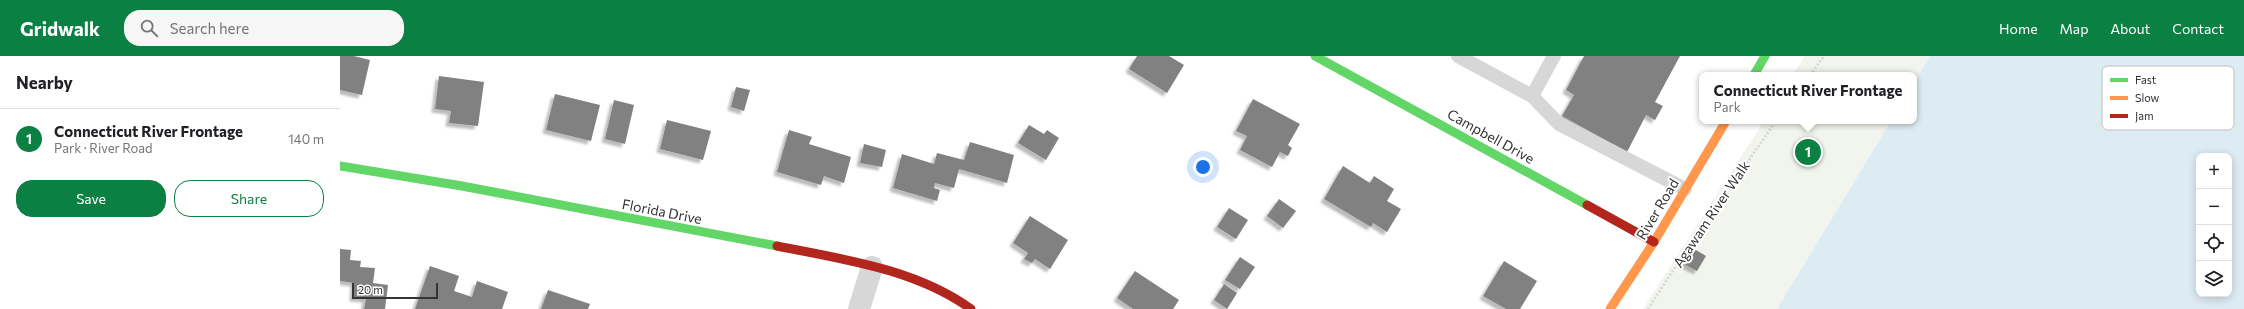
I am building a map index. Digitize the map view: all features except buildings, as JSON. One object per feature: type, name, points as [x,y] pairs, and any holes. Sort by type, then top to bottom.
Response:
[{"type":"street","name":"Campbell Drive","points":[[1315,56],[1654,242]]},
{"type":"street","points":[[1755,72],[1762,57]]},
{"type":"street","name":"River Road","points":[[1610,309],[1654,242],[1724,124]]},
{"type":"street","name":"Florida Drive","points":[[340,166],[462,186],[832,257],[919,280],[953,296],[971,309]]},
{"type":"street","points":[[859,309],[872,267]]},
{"type":"lane","points":[[1458,56],[1532,96],[1559,124],[1686,189]]},
{"type":"lane","points":[[1532,96],[1554,56]]},
{"type":"path","points":[[1812,72],[1824,56]]},
{"type":"path","name":"Agawam River Walk","points":[[1648,309],[1689,245],[1774,124]]},
{"type":"shaded area","points":[[1805,56],[1930,56],[1917,78],[1917,72],[1795,72]]},
{"type":"shaded area","points":[[1930,56],[2244,56],[2244,309],[1777,309],[1889,124],[1917,124],[1917,78]]},
{"type":"shaded area","points":[[1762,124],[1889,124],[1777,309],[1643,309]]},
{"type":"traffic: fast","points":[[1315,56],[1587,205]]},
{"type":"traffic: fast","points":[[1756,72],[1765,56]]},
{"type":"traffic: fast","points":[[340,166],[462,186],[777,246]]},
{"type":"traffic: slow","points":[[1610,309],[1654,242],[1724,124]]},
{"type":"traffic: jam","points":[[1587,205],[1654,242]]},
{"type":"traffic: jam","points":[[777,246],[852,261],[903,275],[950,295],[971,309]]},
{"type":"place","name":"Connecticut River Frontage","points":[[1808,152]]}]
